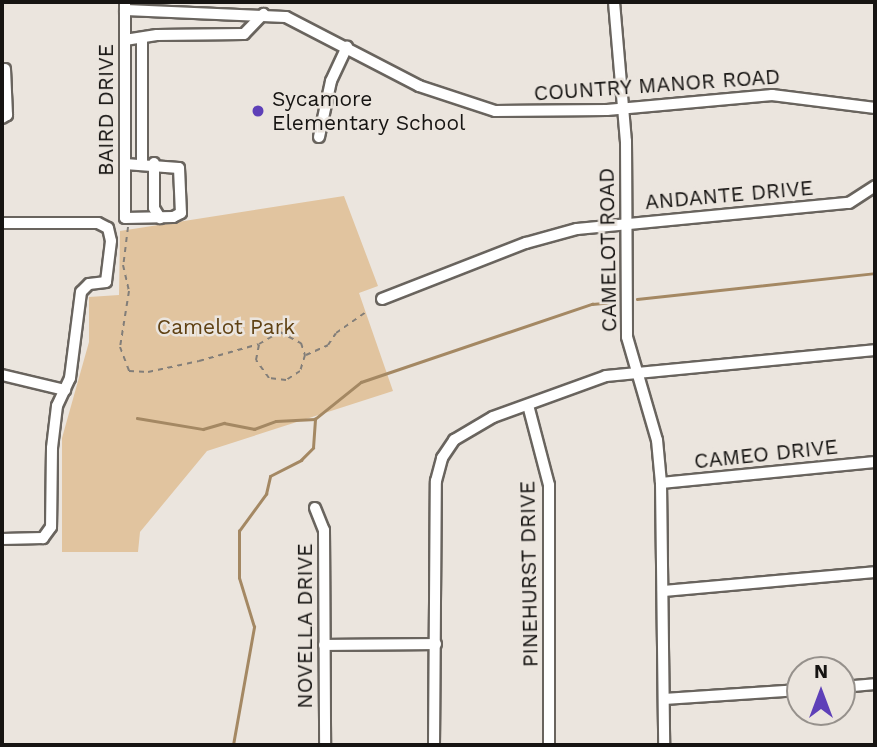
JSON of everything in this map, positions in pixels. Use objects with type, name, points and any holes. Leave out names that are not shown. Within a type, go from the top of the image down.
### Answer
[{"type":"street","name":"CAMELOT ROAD","points":[[614,2],[624,108],[624,308],[635,371],[657,440],[661,483],[664,745]]},
{"type":"street","name":"COUNTRY MANOR ROAD","points":[[125,6],[263,14],[306,25],[464,104],[526,112],[624,108],[772,95],[875,108]]},
{"type":"street","name":"BAIRD DRIVE","points":[[125,6],[125,218]]},
{"type":"street","points":[[125,40],[244,34],[263,14]]},
{"type":"street","points":[[142,38],[142,163]]},
{"type":"street","points":[[319,137],[331,81],[347,47]]},
{"type":"street","points":[[2,118],[7,115],[5,69]]},
{"type":"street","points":[[154,163],[154,208],[160,218]]},
{"type":"street","points":[[125,164],[173,165],[182,174],[181,213],[160,218],[125,218]]},
{"type":"street","name":"ANDANTE DRIVE","points":[[382,299],[526,243],[577,229],[849,203],[875,186]]},
{"type":"street","points":[[2,223],[98,223],[110,233],[106,282],[89,284],[80,292],[70,378],[57,406],[52,448],[51,527],[43,538],[2,538]]},
{"type":"street","points":[[435,745],[436,481],[442,458],[454,440],[478,424],[589,382],[635,371],[875,350]]},
{"type":"street","points":[[2,375],[65,390]]},
{"type":"street","name":"PINEHURST DRIVE","points":[[528,405],[549,485],[549,745]]},
{"type":"street","name":"CAMEO DRIVE","points":[[661,483],[875,462]]},
{"type":"street","name":"NOVELLA DRIVE","points":[[315,508],[324,530],[325,745]]},
{"type":"street","points":[[663,591],[875,572]]},
{"type":"street","points":[[324,645],[436,644]]},
{"type":"street","points":[[856,686],[875,684]]},
{"type":"street","points":[[664,699],[786,691]]},
{"type":"path","points":[[125,218],[130,233],[123,247],[123,265],[129,291],[120,347],[125,367],[135,372],[161,370],[259,344],[274,332],[286,332],[301,343],[305,355]]},
{"type":"path","points":[[259,344],[258,366],[274,380],[296,375],[305,355],[328,345],[336,332],[366,312]]},
{"type":"green space","name":"Camelot Park","points":[[344,196],[378,286],[359,293],[393,391],[207,451],[140,532],[138,552],[62,552],[62,438],[89,342],[89,297],[119,295],[120,231]]},
{"type":"waterway","points":[[637,299],[875,273]]},
{"type":"waterway","points":[[233,745],[254,627],[239,578],[239,531],[266,494],[270,476],[301,460],[313,448],[315,419],[361,382],[592,304],[613,302]]},
{"type":"waterway","points":[[137,418],[203,429],[224,423],[254,429],[276,421],[315,419]]},
{"type":"place","name":"Sycamore Elementary School","points":[[258,111]]}]
